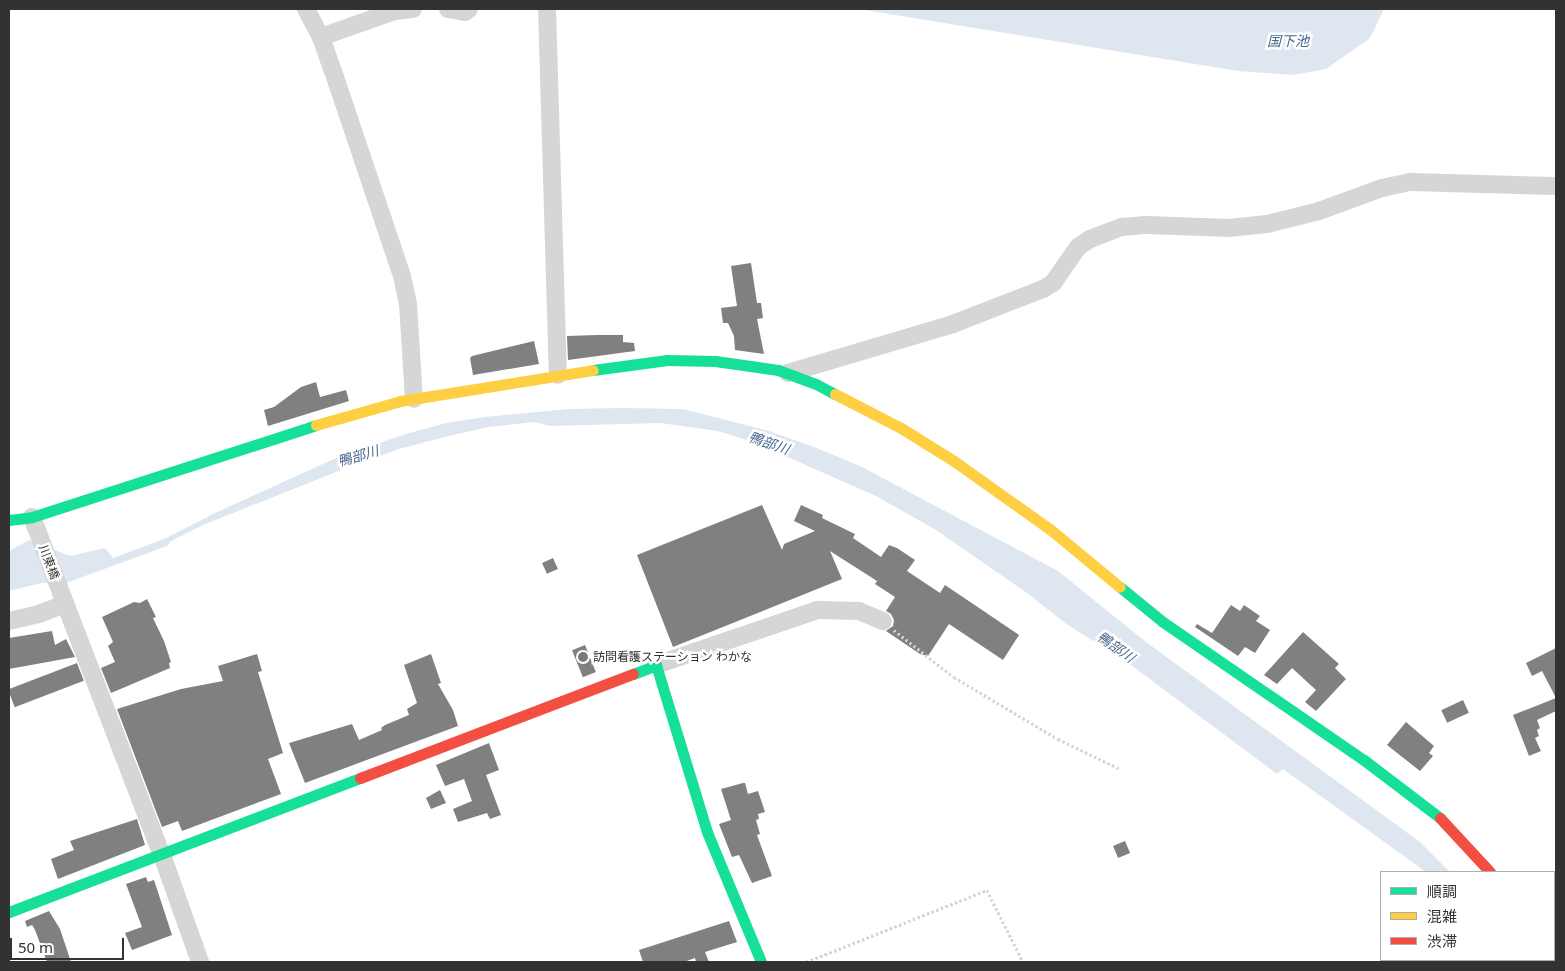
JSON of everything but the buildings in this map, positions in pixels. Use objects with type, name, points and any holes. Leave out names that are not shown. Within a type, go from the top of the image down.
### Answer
[{"type":"street","points":[[306,9],[321,37],[402,276],[409,311],[414,399]]},
{"type":"street","points":[[321,37],[395,12],[413,9]]},
{"type":"street","points":[[448,9],[464,12],[469,9]]},
{"type":"street","points":[[547,9],[558,375]]},
{"type":"street","points":[[788,373],[953,324],[1042,289],[1053,283],[1078,248],[1090,239],[1122,227],[1146,225],[1229,228],[1267,224],[1319,211],[1382,188],[1411,182],[1556,186]]},
{"type":"street","points":[[9,520],[34,523],[306,428],[414,399],[558,375],[667,360],[715,361],[778,370],[816,384],[901,428],[978,478],[1051,530],[1163,622],[1348,749],[1433,811],[1489,871]]},
{"type":"street","name":"川東橋","points":[[34,523],[162,855],[200,962]]},
{"type":"street","points":[[9,621],[39,614],[63,600]]},
{"type":"street","points":[[9,912],[656,665],[818,610],[859,610],[883,621]]},
{"type":"street","points":[[656,665],[707,832],[761,962]]},
{"type":"path","points":[[883,621],[954,677],[1058,739],[1120,769]]},
{"type":"path","points":[[806,962],[987,890],[1023,962]]},
{"type":"water","name":"国下池","points":[[858,9],[1384,9],[1370,38],[1326,69],[1293,75],[1238,71]]},
{"type":"water","name":"鴨部川","points":[[568,409],[683,409],[769,431],[860,466],[1058,571],[1146,642],[1420,842],[1449,871],[1425,871],[1283,769],[1277,774],[1131,665],[1065,623],[1027,593],[936,530],[876,496],[756,443],[718,431],[660,423],[550,426],[535,422],[488,427],[399,449],[346,468],[203,525],[171,541],[167,546],[66,583],[42,583],[9,591],[9,551],[29,540],[70,556],[105,548],[113,558],[164,539],[215,513],[336,458],[406,434],[446,423],[485,417]]},
{"type":"traffic: fast","points":[[593,370],[667,360],[715,361],[778,370],[816,384],[835,394]]},
{"type":"traffic: fast","points":[[9,520],[32,517],[316,425]]},
{"type":"traffic: fast","points":[[1120,587],[1163,622],[1364,760],[1440,818]]},
{"type":"traffic: fast","points":[[633,674],[656,665],[707,832],[761,962]]},
{"type":"traffic: fast","points":[[9,912],[360,778]]},
{"type":"traffic: slow","points":[[316,425],[400,401],[593,370]]},
{"type":"traffic: slow","points":[[835,394],[901,428],[954,461],[1051,530],[1120,587]]},
{"type":"traffic: jam","points":[[360,778],[633,674]]},
{"type":"traffic: jam","points":[[1440,818],[1489,871]]},
{"type":"place","name":"訪問看護ステーション わかな","points":[[583,657]]}]
